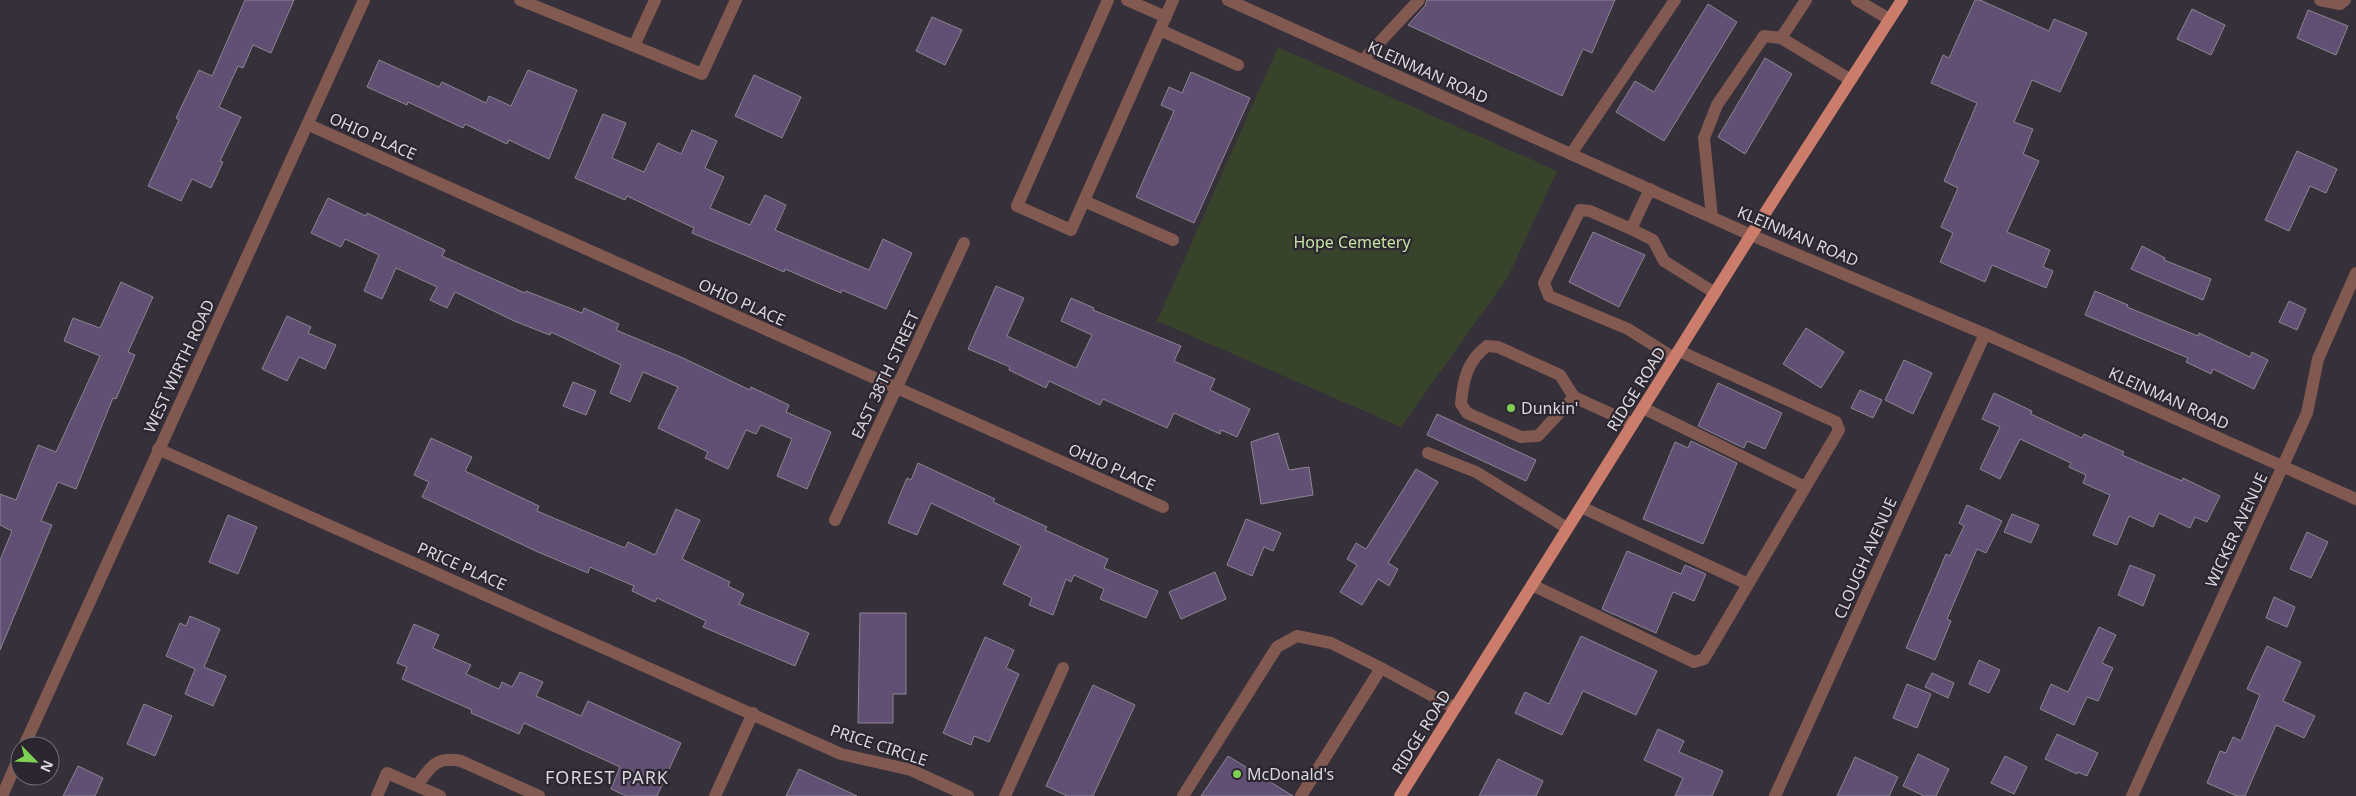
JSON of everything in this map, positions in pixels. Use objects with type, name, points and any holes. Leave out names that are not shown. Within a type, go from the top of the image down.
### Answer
[{"type":"main road","name":"RIDGE ROAD","points":[[1400,796],[1751,234],[1902,0]]},
{"type":"street","name":"WEST WIRTH ROAD","points":[[29,736],[364,0]]},
{"type":"street","points":[[520,0],[702,74],[736,0]]},
{"type":"street","points":[[634,46],[654,0]]},
{"type":"street","points":[[1108,0],[1017,206],[1071,230],[1173,0]]},
{"type":"street","points":[[1127,0],[1166,17]]},
{"type":"street","name":"KLEINMAN ROAD","points":[[1228,0],[1712,217],[1986,334],[2356,499]]},
{"type":"street","points":[[1363,60],[1419,0]]},
{"type":"street","points":[[1571,154],[1675,0]]},
{"type":"street","points":[[1781,38],[1806,0]]},
{"type":"street","points":[[1857,0],[1890,19]]},
{"type":"street","points":[[2320,0],[2342,2]]},
{"type":"street","points":[[1160,30],[1238,65]]},
{"type":"street","points":[[1712,217],[1704,138],[1717,105],[1764,36],[1781,38],[1851,80]]},
{"type":"street","name":"OHIO PLACE","points":[[308,125],[1163,507]]},
{"type":"street","points":[[1631,229],[1650,189]]},
{"type":"street","points":[[1084,201],[1172,240]]},
{"type":"street","points":[[1532,585],[1694,662],[1704,659],[1839,430],[1836,422],[1676,354],[1628,329],[1549,296],[1544,283],[1580,210],[1590,211],[1653,240],[1664,261],[1715,293]]},
{"type":"street","name":"EAST 38TH STREET","points":[[835,520],[964,242]]},
{"type":"street","name":"WICKER AVENUE","points":[[2132,796],[2307,413],[2318,359],[2356,273]]},
{"type":"street","name":"CLOUGH AVENUE","points":[[1775,796],[1986,334]]},
{"type":"street","points":[[1574,397],[1538,436],[1521,437],[1467,413],[1461,404],[1462,385],[1468,365],[1487,346],[1498,347],[1560,375],[1574,397],[1633,424]]},
{"type":"street","points":[[1643,408],[1806,487]]},
{"type":"street","name":"PRICE PLACE","points":[[158,449],[753,713]]},
{"type":"street","points":[[1428,453],[1476,472],[1568,528]]},
{"type":"street","points":[[1581,507],[1748,584]]},
{"type":"street","points":[[1183,796],[1277,647],[1298,636],[1331,643],[1455,708]]},
{"type":"street","points":[[1006,796],[1063,668]]},
{"type":"street","points":[[1301,796],[1381,668]]},
{"type":"street","points":[[715,796],[753,713]]},
{"type":"street","name":"PRICE CIRCLE","points":[[753,713],[841,754],[911,770],[968,796]]},
{"type":"street","points":[[416,786],[430,768],[438,761],[448,758],[461,761],[539,796]]},
{"type":"street","points":[[377,796],[387,773],[440,796]]},
{"type":"street","points":[[2,796],[10,778]]},
{"type":"green space","name":"Hope Cemetery","points":[[1278,47],[1557,171],[1508,277],[1401,427],[1157,321]]},
{"type":"building","points":[[245,0],[294,0],[271,53],[253,45],[243,68],[238,66],[219,107],[241,117],[220,161],[223,162],[211,188],[192,179],[181,201],[148,186],[179,120],[176,118],[199,70],[212,76]]},
{"type":"building","points":[[1427,0],[1615,0],[1592,53],[1583,49],[1562,96],[1408,25],[1425,6]]},
{"type":"building","points":[[1975,0],[1980,0],[2049,31],[2054,19],[2087,33],[2060,92],[2032,80],[2014,122],[2033,129],[2023,154],[2039,161],[2007,232],[2050,250],[2043,267],[2053,271],[2046,288],[1992,265],[1985,282],[1940,262],[1953,233],[1941,227],[1958,188],[1944,181],[1977,103],[1931,83],[1943,55],[1949,58]]},
{"type":"building","points":[[1708,4],[1737,22],[1664,141],[1616,112],[1635,81],[1654,92]]},
{"type":"building","points":[[2192,9],[2225,25],[2211,55],[2177,39]]},
{"type":"building","points":[[2308,10],[2348,26],[2336,55],[2297,38]]},
{"type":"building","points":[[932,17],[962,30],[945,65],[916,51]]},
{"type":"building","points":[[1765,58],[1792,74],[1745,154],[1718,137]]},
{"type":"building","points":[[379,60],[439,87],[442,82],[486,103],[489,96],[511,106],[528,70],[577,90],[549,159],[509,140],[507,144],[465,124],[463,128],[408,102],[407,105],[367,87]]},
{"type":"building","points":[[1191,72],[1250,98],[1194,223],[1136,197],[1174,111],[1161,105],[1169,87],[1182,93]]},
{"type":"building","points":[[754,75],[801,97],[782,138],[735,116]]},
{"type":"building","points":[[603,114],[626,123],[612,158],[644,172],[658,143],[681,154],[692,130],[717,141],[705,168],[724,177],[710,208],[750,225],[765,195],[786,205],[775,230],[869,270],[883,239],[912,253],[886,309],[842,290],[841,293],[785,269],[784,272],[692,233],[694,228],[627,196],[625,200],[575,178]]},
{"type":"building","points":[[2297,151],[2337,169],[2326,193],[2310,186],[2289,231],[2265,220]]},
{"type":"building","points":[[328,198],[366,216],[367,213],[445,250],[442,256],[473,270],[525,293],[526,291],[582,313],[584,308],[619,324],[616,330],[683,358],[750,390],[751,387],[789,405],[786,412],[831,432],[807,489],[777,476],[792,439],[761,425],[756,434],[746,430],[728,469],[705,458],[708,452],[658,428],[678,387],[643,372],[630,402],[610,393],[621,365],[551,332],[550,335],[514,321],[455,292],[447,308],[430,300],[437,287],[396,268],[382,299],[364,291],[379,255],[345,239],[341,247],[311,233]]},
{"type":"building","points":[[1593,232],[1645,255],[1619,307],[1569,282]]},
{"type":"building","points":[[2142,246],[2165,258],[2164,260],[2211,279],[2203,300],[2131,269]]},
{"type":"building","points":[[121,282],[153,297],[128,352],[135,355],[116,399],[113,398],[76,489],[58,482],[41,521],[52,525],[0,650],[0,560],[12,531],[0,525],[0,494],[16,500],[38,445],[56,452],[100,356],[64,341],[73,318],[100,328]]},
{"type":"building","points":[[996,286],[1024,298],[1007,336],[1076,368],[1092,335],[1061,321],[1071,298],[1094,308],[1093,310],[1181,346],[1174,361],[1215,379],[1210,390],[1250,409],[1237,437],[1221,430],[1220,434],[1174,413],[1167,428],[1103,399],[1100,405],[1049,381],[1046,388],[1009,370],[1010,367],[968,349]]},
{"type":"building","points":[[2095,291],[2128,305],[2127,307],[2198,336],[2199,333],[2250,357],[2252,352],[2268,360],[2254,389],[2213,369],[2211,374],[2186,362],[2188,358],[2085,315]]},
{"type":"building","points":[[2289,301],[2306,309],[2297,330],[2279,322]]},
{"type":"building","points":[[287,316],[311,327],[308,333],[336,345],[325,369],[299,357],[287,381],[262,369]]},
{"type":"building","points":[[1806,328],[1844,352],[1821,388],[1783,364]]},
{"type":"building","points":[[1904,360],[1932,373],[1913,414],[1885,400]]},
{"type":"building","points":[[573,382],[596,391],[586,415],[563,406]]},
{"type":"building","points":[[1718,383],[1782,413],[1765,449],[1747,441],[1744,448],[1698,426]]},
{"type":"building","points":[[1860,390],[1882,400],[1873,418],[1851,408]]},
{"type":"building","points":[[1994,393],[2032,411],[2031,414],[2082,438],[2084,434],[2124,452],[2122,455],[2182,481],[2183,478],[2220,496],[2207,522],[2195,517],[2190,528],[2159,513],[2153,527],[2129,516],[2117,545],[2093,535],[2110,495],[2083,483],[2086,475],[2069,467],[2071,463],[2020,439],[2000,479],[1980,469],[2000,427],[1982,419]]},
{"type":"building","points":[[1437,414],[1536,460],[1526,481],[1427,435]]},
{"type":"building","points":[[1278,433],[1289,470],[1309,467],[1313,495],[1261,504],[1251,442]]},
{"type":"building","points":[[431,438],[472,457],[465,471],[539,506],[537,511],[625,548],[628,542],[655,555],[676,509],[700,520],[682,559],[730,582],[728,586],[744,594],[739,604],[809,633],[795,666],[703,627],[706,621],[657,598],[655,602],[632,591],[634,586],[590,567],[588,573],[538,552],[422,497],[429,482],[414,475]]},
{"type":"building","points":[[1691,441],[1737,463],[1703,544],[1643,519],[1675,442],[1688,448]]},
{"type":"building","points":[[918,463],[995,499],[993,502],[1047,527],[1045,530],[1108,559],[1104,568],[1158,591],[1146,618],[1100,599],[1104,589],[1074,575],[1071,582],[1066,579],[1053,615],[1029,605],[1032,598],[1003,584],[1021,546],[931,503],[917,535],[888,523],[907,478],[911,480]]},
{"type":"building","points":[[1416,469],[1438,482],[1388,563],[1398,569],[1389,586],[1378,579],[1362,605],[1340,592],[1357,565],[1347,559],[1356,543],[1366,549]]},
{"type":"building","points":[[1967,505],[2002,521],[1986,553],[1977,549],[1947,619],[1951,621],[1935,660],[1906,648],[1946,554],[1950,556],[1964,526],[1959,523]]},
{"type":"building","points":[[2012,514],[2039,525],[2031,543],[2004,532]]},
{"type":"building","points":[[228,515],[257,527],[238,574],[209,562]]},
{"type":"building","points":[[1246,519],[1281,533],[1273,551],[1264,547],[1252,576],[1227,565]]},
{"type":"building","points":[[2307,532],[2328,542],[2311,578],[2290,569]]},
{"type":"building","points":[[1627,551],[1681,574],[1685,565],[1706,574],[1694,601],[1673,592],[1656,633],[1602,609]]},
{"type":"building","points":[[2130,565],[2155,575],[2143,606],[2118,595]]},
{"type":"building","points":[[1215,572],[1226,599],[1181,619],[1169,592]]},
{"type":"building","points":[[2274,597],[2295,607],[2287,627],[2266,618]]},
{"type":"building","points":[[860,613],[906,613],[906,694],[893,694],[893,723],[858,723]]},
{"type":"building","points":[[190,616],[220,629],[204,667],[226,676],[213,706],[185,694],[195,669],[166,656],[180,623],[186,626]]},
{"type":"building","points":[[414,624],[439,635],[433,648],[471,665],[466,674],[499,689],[502,682],[512,687],[520,672],[543,682],[536,696],[581,716],[588,701],[681,743],[657,796],[626,796],[611,789],[620,767],[524,723],[519,734],[471,713],[472,710],[402,679],[407,667],[397,663]]},
{"type":"building","points":[[2099,627],[2116,635],[2102,663],[2113,668],[2098,701],[2087,697],[2074,725],[2040,709],[2051,684],[2068,692]]},
{"type":"building","points":[[1581,636],[1657,671],[1636,715],[1583,691],[1562,735],[1515,713],[1525,692],[1549,704]]},
{"type":"building","points":[[985,637],[1014,650],[1006,668],[1019,674],[989,742],[974,736],[971,745],[943,733]]},
{"type":"building","points":[[2267,646],[2301,662],[2283,701],[2315,716],[2304,738],[2276,725],[2245,796],[2237,796],[2207,783],[2220,751],[2226,753],[2233,737],[2241,741],[2260,695],[2247,689]]},
{"type":"building","points":[[1979,660],[2000,670],[1989,693],[1969,684]]},
{"type":"building","points":[[1932,673],[1954,683],[1948,698],[1925,687]]},
{"type":"building","points":[[1907,684],[1931,694],[1917,728],[1893,718]]},
{"type":"building","points":[[1093,685],[1135,705],[1093,796],[1067,796],[1046,786]]},
{"type":"building","points":[[144,704],[172,716],[155,756],[127,744]]},
{"type":"building","points":[[1658,729],[1684,741],[1679,752],[1723,771],[1712,796],[1675,796],[1683,778],[1644,760]]},
{"type":"building","points":[[2057,734],[2098,753],[2087,776],[2078,772],[2077,774],[2045,759]]},
{"type":"building","points":[[1918,754],[1949,769],[1936,796],[1924,796],[1903,786]]},
{"type":"building","name":"McDonald's","points":[[1228,756],[1293,796],[1201,796]]},
{"type":"building","points":[[2005,756],[2027,767],[2014,794],[1991,783]]},
{"type":"building","points":[[1855,757],[1898,777],[1889,796],[1837,796]]},
{"type":"building","points":[[1498,759],[1543,781],[1536,796],[1479,796]]},
{"type":"building","points":[[78,766],[103,778],[95,796],[63,796]]},
{"type":"building","points":[[799,769],[857,796],[786,796]]},
{"type":"place","name":"Dunkin'","points":[[1511,408]]},
{"type":"place","name":"McDonald's","points":[[1237,774]]},
{"type":"district","name":"FOREST PARK","points":[[607,778]]}]
